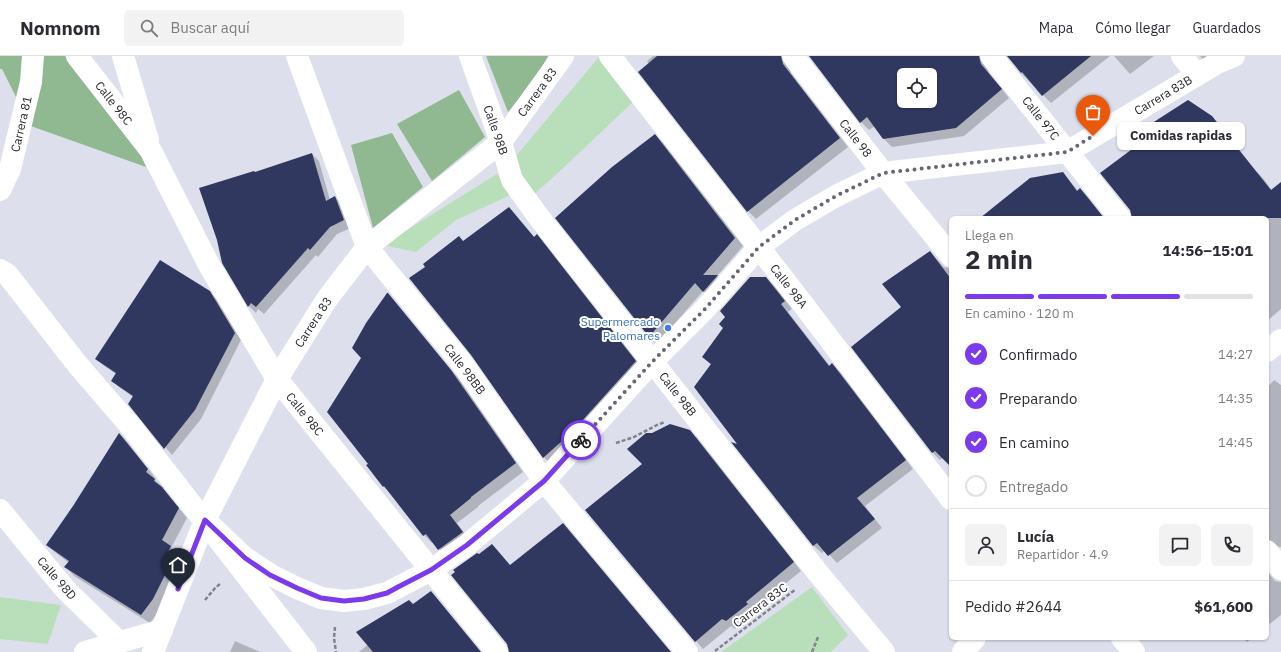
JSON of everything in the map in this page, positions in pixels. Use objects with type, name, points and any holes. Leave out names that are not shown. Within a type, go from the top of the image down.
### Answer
[{"type":"street","name":"Carrera 81","points":[[0,190],[10,169],[31,82],[33,56]]},
{"type":"street","name":"Calle 98C","points":[[77,56],[151,151]]},
{"type":"street","name":"Calle 98C","points":[[123,56],[151,151],[209,265],[277,379],[497,652]]},
{"type":"street","name":"Calle 98BB","points":[[297,56],[367,247],[461,362],[544,481],[687,652]]},
{"type":"street","name":"Calle 98B","points":[[470,56],[501,142],[512,180],[538,216],[696,418],[818,572],[884,652]]},
{"type":"street","name":"Carrera 83","points":[[153,652],[205,520],[277,379],[328,299],[367,247],[501,142],[563,56]]},
{"type":"street","name":"Calle 98A","points":[[610,56],[759,247],[949,496]]},
{"type":"street","name":"Calle 98","points":[[793,56],[883,173],[949,254]]},
{"type":"street","name":"Calle 97C","points":[[991,56],[1118,216]]},
{"type":"street","points":[[1182,56],[1197,75]]},
{"type":"street","name":"Carrera 83B","points":[[205,520],[245,558],[270,575],[321,598],[344,601],[364,599],[387,593],[431,570],[467,545],[544,481],[652,362],[705,309],[759,247],[795,220],[836,196],[883,173],[1067,152],[1197,75],[1234,56]]},
{"type":"street","points":[[0,270],[7,274],[77,364],[132,428],[205,520],[306,652]]},
{"type":"street","points":[[1269,349],[1281,340]]},
{"type":"street","name":"Calle 98D","points":[[0,510],[65,589],[119,642]]},
{"type":"street","points":[[1269,554],[1281,569]]},
{"type":"street","points":[[85,652],[162,630]]},
{"type":"street","points":[[964,652],[973,640]]},
{"type":"street","points":[[1124,640],[1134,652]]},
{"type":"path","points":[[612,444],[634,437],[657,425],[685,416],[696,418]]},
{"type":"path","name":"Carrera 83C","points":[[713,652],[818,572]]},
{"type":"path","points":[[203,604],[206,598],[220,584],[236,578],[249,578]]},
{"type":"path","points":[[812,652],[818,637]]},
{"type":"green space","points":[[0,56],[29,56],[18,101],[2,69],[0,69]]},
{"type":"green space","points":[[36,56],[65,56],[140,153],[146,167],[28,125]]},
{"type":"green space","points":[[486,56],[548,56],[536,78],[508,112]]},
{"type":"green space","points":[[599,57],[634,101],[532,196],[511,162]]},
{"type":"green space","points":[[459,90],[485,137],[432,181],[397,124]]},
{"type":"green space","points":[[392,133],[423,187],[373,228],[351,145]]},
{"type":"green space","points":[[497,174],[513,194],[456,220],[416,252],[383,245]]},
{"type":"green space","points":[[812,587],[848,635],[831,652],[721,652]]},
{"type":"green space","points":[[0,597],[61,605],[48,644],[0,639]]},
{"type":"building","points":[[657,56],[781,56],[783,64],[840,138],[747,212],[638,72]]},
{"type":"building","points":[[809,56],[979,56],[981,64],[1002,89],[956,128],[883,139],[867,117],[860,123]]},
{"type":"building","points":[[1007,56],[1091,56],[1042,96]]},
{"type":"building","points":[[1188,100],[1212,116],[1271,190],[1281,182],[1281,218],[1269,218],[1269,216],[1132,216],[1130,210],[1100,173],[1151,135],[1146,127]]},
{"type":"building","points":[[655,134],[735,238],[703,275],[718,275],[703,292],[695,283],[649,337],[555,218],[612,167]]},
{"type":"building","points":[[312,153],[326,201],[335,196],[344,220],[330,227],[310,250],[308,248],[256,307],[251,303],[248,307],[222,263],[217,240],[199,188],[254,171],[255,172]]},
{"type":"building","points":[[1063,172],[1077,191],[1080,188],[1102,216],[982,216],[1030,178]]},
{"type":"building","points":[[509,207],[534,237],[537,234],[636,361],[572,432],[543,458],[471,355],[409,278],[425,267],[423,264],[459,236],[463,241]]},
{"type":"building","points":[[930,251],[949,276],[949,465],[935,451],[932,453],[851,347],[901,307],[882,284]]},
{"type":"building","points":[[160,260],[210,291],[235,333],[195,410],[164,449],[128,404],[133,396],[111,381],[116,373],[95,359]]},
{"type":"building","points":[[750,277],[766,277],[785,301],[781,304],[829,366],[832,363],[906,460],[857,498],[875,519],[828,556],[817,543],[813,546],[731,442],[737,444],[694,387],[711,364],[702,357],[723,328],[719,324],[725,317],[720,311]]},
{"type":"building","points":[[387,293],[451,370],[516,463],[450,515],[463,532],[438,550],[426,534],[423,536],[384,486],[383,487],[366,465],[368,464],[327,412],[361,358],[352,348],[366,323]]},
{"type":"building","points":[[670,424],[690,430],[794,562],[746,602],[748,604],[726,621],[722,619],[695,642],[585,510],[642,464],[627,449],[646,433],[652,433]]},
{"type":"building","points":[[119,433],[148,469],[146,472],[155,479],[154,481],[162,487],[179,508],[162,540],[171,546],[164,560],[171,563],[153,599],[141,615],[64,567],[69,561],[46,545],[73,506]]},
{"type":"building","points":[[563,523],[671,652],[509,652],[507,644],[451,575],[455,572],[453,570],[492,544],[510,565]]},
{"type":"building","points":[[431,591],[481,652],[373,652],[356,632],[409,600],[413,604]]},
{"type":"way so far","points":[[581,440],[652,362],[705,309],[759,247],[795,220],[836,196],[883,173],[1067,152],[1093,136]]},
{"type":"place","name":"Comidas rapidas","points":[[1093,136]]},
{"type":"place","name":"Supermercado Palomares","points":[[668,328]]},
{"type":"route","points":[[178,589],[205,520],[245,558],[270,575],[321,598],[344,601],[364,599],[387,593],[431,570],[467,545],[544,481],[581,440]]}]
